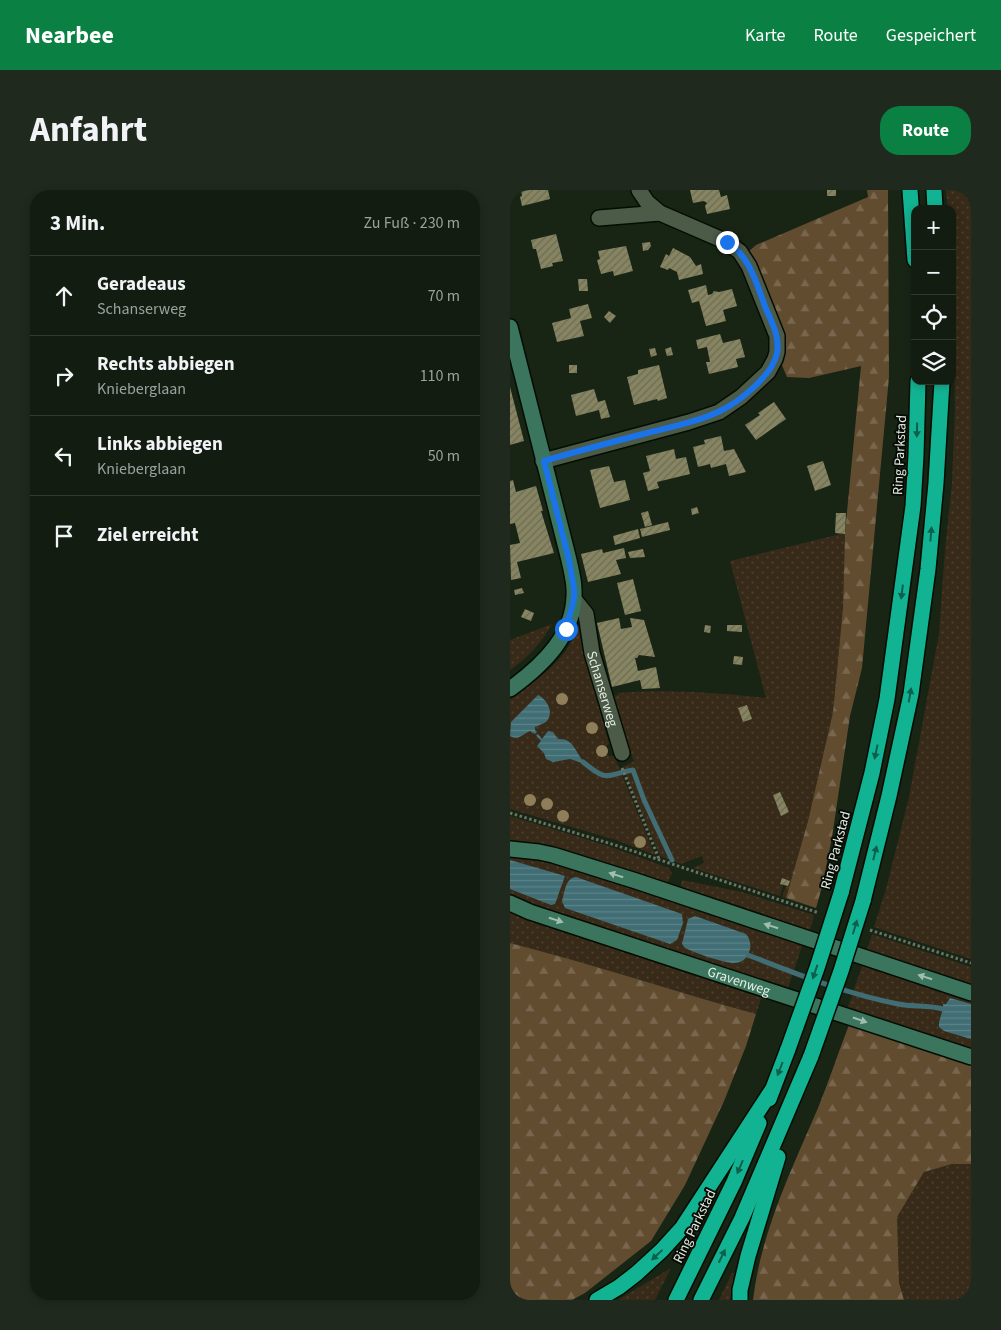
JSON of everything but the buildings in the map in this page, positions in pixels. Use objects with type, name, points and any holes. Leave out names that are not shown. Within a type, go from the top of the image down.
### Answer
[{"type":"highway","points":[[910,190],[914,250]]},
{"type":"highway","points":[[934,190],[935,205]]},
{"type":"highway","name":"Ring Parkstad","points":[[676,1300],[734,1182],[772,1090],[817,968],[841,893],[872,773],[887,699],[913,506],[918,385]]},
{"type":"highway","points":[[701,1300],[742,1218],[811,1056],[841,971],[863,900],[889,796],[911,694],[928,569],[936,483],[942,385]]},
{"type":"highway","points":[[740,1300],[740,1290],[748,1256],[798,1088]]},
{"type":"highway","points":[[597,1300],[637,1273],[682,1228],[772,1090]]},
{"type":"street","points":[[544,461],[710,416],[727,408],[768,372],[777,352],[777,336],[745,258],[734,246],[727,242],[660,213],[647,202],[639,190]]},
{"type":"street","points":[[599,218],[660,213]]},
{"type":"street","name":"Schanserweg","points":[[510,328],[569,560],[574,588],[574,599],[569,620],[560,643],[543,662],[510,689]]},
{"type":"street","name":"Schanserweg","points":[[574,599],[586,614],[592,653],[622,761]]},
{"type":"street","points":[[510,849],[539,852],[608,872],[971,993]]},
{"type":"street","name":"Gravenweg","points":[[510,904],[971,1056]]},
{"type":"path","points":[[622,761],[625,777],[660,860]]},
{"type":"path","points":[[510,813],[615,845],[825,915]]},
{"type":"path","points":[[863,928],[971,963]]},
{"type":"shaded area","points":[[946,190],[971,190],[971,959],[874,927],[886,889],[909,797],[939,634],[952,483],[956,385],[956,205],[948,205]]},
{"type":"shaded area","points":[[845,533],[843,608],[833,712],[808,821],[786,898],[782,897],[789,880],[782,878],[780,883],[783,885],[780,896],[693,868],[704,863],[702,856],[681,864],[660,856],[623,768],[634,761],[620,724],[613,696],[618,695],[618,693],[673,692],[766,698],[730,561]]},
{"type":"shaded area","points":[[581,621],[584,652],[609,744],[605,747],[608,756],[614,756],[655,855],[616,840],[510,809],[510,700],[543,675],[561,657],[569,646]]},
{"type":"shaded area","points":[[552,624],[534,650],[510,670],[510,640]]},
{"type":"shaded area","points":[[510,816],[608,846],[669,868],[672,873],[667,885],[510,844]]},
{"type":"shaded area","points":[[510,855],[536,857],[803,943],[787,991],[524,905],[510,897]]},
{"type":"shaded area","points":[[682,880],[742,892],[814,915],[809,934],[680,889]]},
{"type":"shaded area","points":[[510,909],[669,967],[762,996],[756,1014],[510,943]]},
{"type":"shaded area","points":[[872,934],[971,967],[971,988],[866,953]]},
{"type":"shaded area","points":[[863,963],[971,999],[971,1052],[847,1010]]},
{"type":"shaded area","points":[[952,1164],[971,1164],[971,1300],[904,1300],[899,1283],[897,1217],[924,1172]]},
{"type":"shaded area","points":[[671,1268],[655,1300],[618,1300]]},
{"type":"shaded area","points":[[732,1273],[734,1273],[730,1300],[719,1300]]},
{"type":"green space","points":[[867,190],[888,190],[889,377],[862,668],[850,716],[832,837],[816,908],[786,898],[808,821],[833,712],[843,608],[845,533],[861,366],[809,378],[787,377],[781,363],[748,252],[756,245],[868,197]]},
{"type":"green space","points":[[510,943],[756,1014],[746,1046],[724,1101],[685,1185],[651,1241],[585,1293],[572,1300],[510,1300]]},
{"type":"green space","points":[[849,1025],[971,1063],[971,1164],[952,1164],[924,1172],[897,1217],[899,1283],[904,1300],[753,1300],[763,1250],[778,1202],[822,1098]]},
{"type":"water","points":[[538,695],[549,707],[549,718],[546,722],[535,727],[537,732],[535,734],[530,731],[518,737],[510,736],[511,722]]},
{"type":"water","points":[[548,731],[553,732],[558,739],[571,743],[584,762],[570,759],[553,762],[546,759],[544,753],[537,746],[541,741],[536,735],[538,734],[542,739]]},
{"type":"water","points":[[510,860],[565,876],[555,904],[551,905],[510,889]]},
{"type":"water","points":[[576,877],[682,914],[683,923],[677,940],[670,944],[565,908],[562,901],[566,886],[572,878]]},
{"type":"water","points":[[695,916],[746,934],[750,945],[747,957],[739,962],[729,963],[685,948],[682,944],[688,919]]},
{"type":"water","points":[[950,998],[971,1004],[971,1039],[944,1031],[939,1027],[943,1004],[946,1004]]},
{"type":"waterway","points":[[583,762],[598,773],[607,776],[633,770],[644,800],[672,860]]},
{"type":"waterway","points":[[748,955],[860,995],[898,1004],[943,1009]]},
{"type":"route","points":[[566,629],[574,599],[574,588],[569,560],[544,461],[710,416],[727,408],[741,397],[768,372],[775,359],[777,336],[749,266],[740,252],[727,242]]}]
